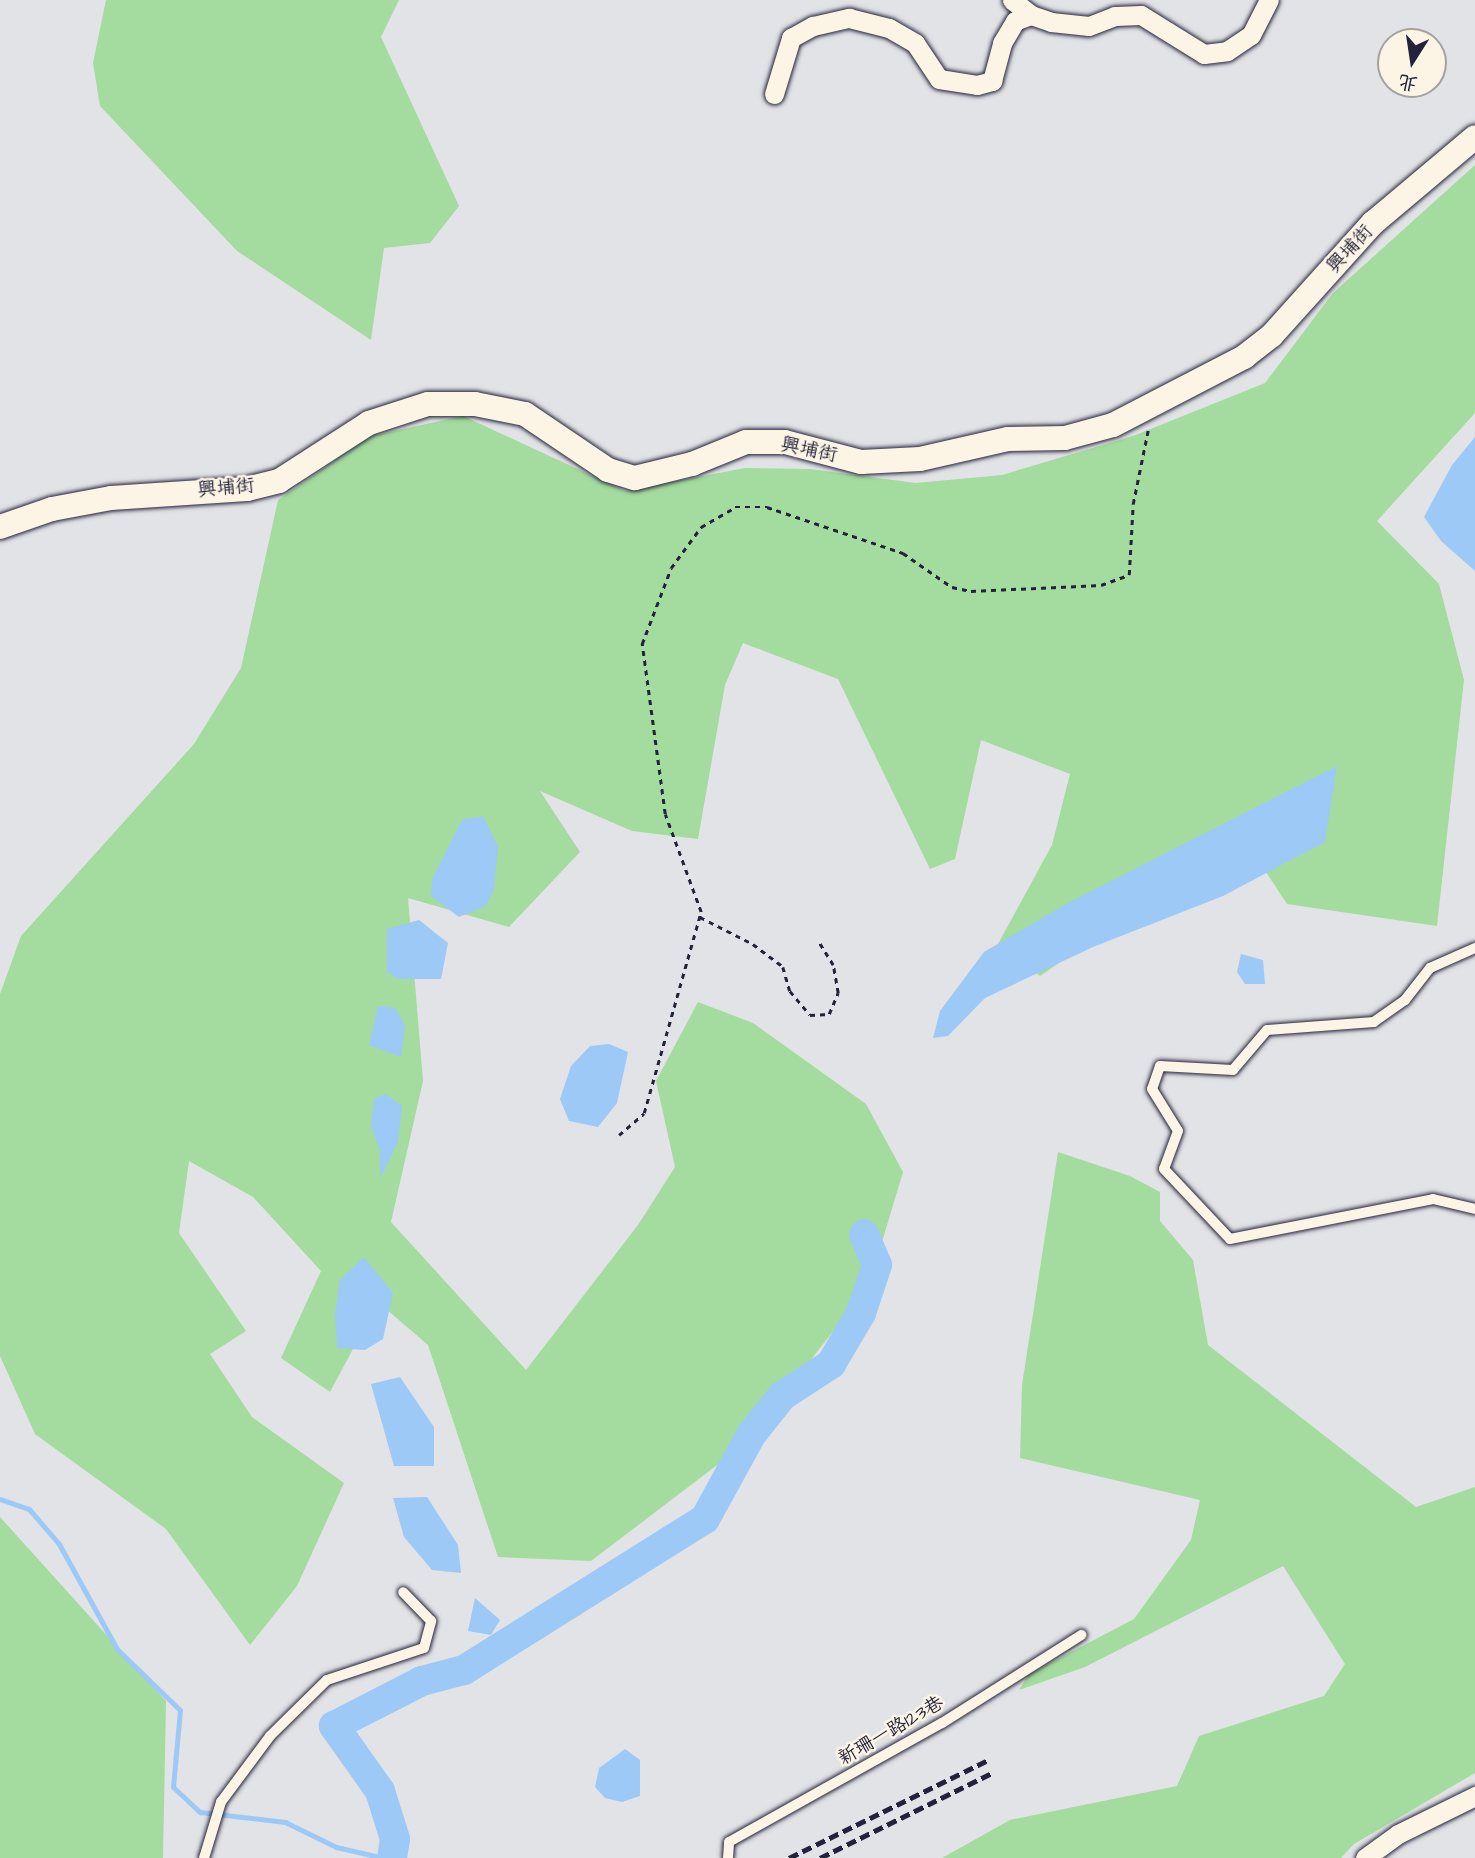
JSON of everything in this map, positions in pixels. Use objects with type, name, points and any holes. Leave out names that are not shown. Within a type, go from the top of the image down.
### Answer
[{"type":"street","points":[[1012,0],[1031,15],[1051,22],[1090,26],[1115,16],[1141,15],[1204,54],[1227,51],[1251,35],[1269,0]]},
{"type":"street","points":[[774,94],[791,38],[813,26],[849,18],[889,28],[915,43],[939,79],[977,85],[992,81],[1002,43],[1015,21],[1031,15]]},
{"type":"street","name":"興埔街","points":[[0,527],[52,509],[111,498],[247,489],[279,481],[369,423],[428,404],[475,404],[525,414],[608,470],[635,478],[692,464],[746,442],[785,442],[861,462],[920,459],[1008,439],[1066,438],[1113,425],[1244,357],[1272,335],[1373,223],[1475,137]]},
{"type":"street","points":[[1365,1858],[1398,1834],[1475,1796]]},
{"type":"lane","points":[[1475,948],[1430,968],[1405,1000],[1374,1022],[1267,1030],[1233,1070],[1160,1066],[1152,1089],[1178,1131],[1164,1169],[1230,1239],[1433,1199],[1475,1209]]},
{"type":"lane","points":[[204,1858],[220,1802],[270,1736],[327,1680],[424,1648],[431,1621],[404,1592]]},
{"type":"lane","name":"新珊一路123巷","points":[[726,1856],[729,1842],[942,1723],[1080,1635]]},
{"type":"path","points":[[619,1135],[644,1113],[699,916],[665,814],[642,644],[671,568],[701,527],[735,507],[767,507],[903,553],[952,587],[971,591],[1101,585],[1129,575],[1132,504],[1154,404]]},
{"type":"path","points":[[699,916],[743,938],[783,967],[790,990],[810,1015],[829,1014],[838,993],[833,965],[818,941]]},
{"type":"green space","points":[[106,0],[399,0],[381,37],[459,206],[430,243],[384,248],[371,340],[237,251],[100,106],[93,63]]},
{"type":"green space","points":[[1475,165],[1475,413],[1377,521],[1439,584],[1464,680],[1437,926],[1287,904],[1243,837],[1040,976],[998,944],[1052,845],[1070,774],[981,740],[955,859],[930,869],[838,679],[743,643],[725,685],[698,839],[632,831],[540,791],[580,852],[509,927],[408,898],[423,1081],[391,1222],[526,1370],[638,1225],[675,1167],[656,1081],[698,1002],[753,1023],[866,1104],[903,1172],[869,1285],[746,1443],[591,1561],[498,1557],[428,1345],[378,1302],[330,1392],[281,1358],[321,1271],[253,1197],[189,1161],[179,1233],[246,1331],[210,1354],[252,1417],[344,1483],[297,1586],[250,1645],[166,1529],[35,1434],[0,1356],[0,994],[21,936],[194,744],[241,668],[278,500],[371,436],[463,416],[625,491],[745,468],[810,469],[916,483],[1002,475],[1133,436],[1265,383],[1333,293]]},
{"type":"green space","points":[[1058,1152],[1130,1176],[1160,1192],[1160,1221],[1193,1260],[1208,1345],[1416,1507],[1475,1487],[1475,1773],[1354,1844],[1341,1858],[942,1858],[1010,1820],[1177,1786],[1199,1736],[1324,1696],[1345,1664],[1283,1566],[1085,1667],[1019,1690],[1029,1674],[1134,1619],[1191,1540],[1200,1500],[1020,1458],[1022,1385]]},
{"type":"green space","points":[[0,1517],[166,1701],[163,1858],[0,1858]]},
{"type":"water","points":[[1475,437],[1475,571],[1441,541],[1424,517],[1452,465]]},
{"type":"water","points":[[1337,766],[1325,842],[1223,896],[1093,947],[985,998],[948,1036],[933,1038],[940,1011],[984,952],[1066,904]]},
{"type":"water","points":[[483,816],[498,847],[494,889],[486,906],[459,917],[431,896],[432,879],[462,820]]},
{"type":"water","points":[[419,920],[448,943],[441,979],[398,979],[387,972],[387,929]]},
{"type":"water","points":[[1241,954],[1263,960],[1265,984],[1245,984],[1237,972]]},
{"type":"water","points":[[378,1006],[395,1008],[405,1025],[401,1057],[369,1045]]},
{"type":"water","points":[[609,1044],[628,1052],[617,1103],[598,1127],[569,1121],[560,1099],[571,1066],[590,1046]]},
{"type":"water","points":[[385,1094],[402,1106],[398,1142],[380,1179],[380,1150],[371,1126],[374,1099]]},
{"type":"water","points":[[364,1257],[393,1293],[383,1339],[365,1350],[337,1348],[335,1313],[340,1280]]},
{"type":"water","points":[[400,1377],[434,1427],[434,1466],[394,1466],[371,1384]]},
{"type":"water","points":[[427,1497],[458,1545],[461,1573],[432,1570],[404,1537],[393,1498]]},
{"type":"water","points":[[475,1598],[500,1620],[491,1635],[468,1631]]},
{"type":"water","points":[[625,1749],[640,1760],[640,1796],[622,1802],[605,1798],[595,1787],[599,1768]]},
{"type":"waterway","points":[[392,1858],[395,1839],[380,1791],[334,1726],[422,1681],[464,1670],[705,1519],[751,1435],[782,1396],[831,1364],[861,1313],[877,1265],[864,1235]]},
{"type":"waterway","points":[[0,1499],[29,1509],[59,1544],[117,1649],[180,1710],[173,1787],[200,1812],[285,1822],[336,1847],[384,1858]]},
{"type":"railway","points":[[789,1858],[988,1760]]},
{"type":"railway","points":[[820,1858],[994,1772]]}]
